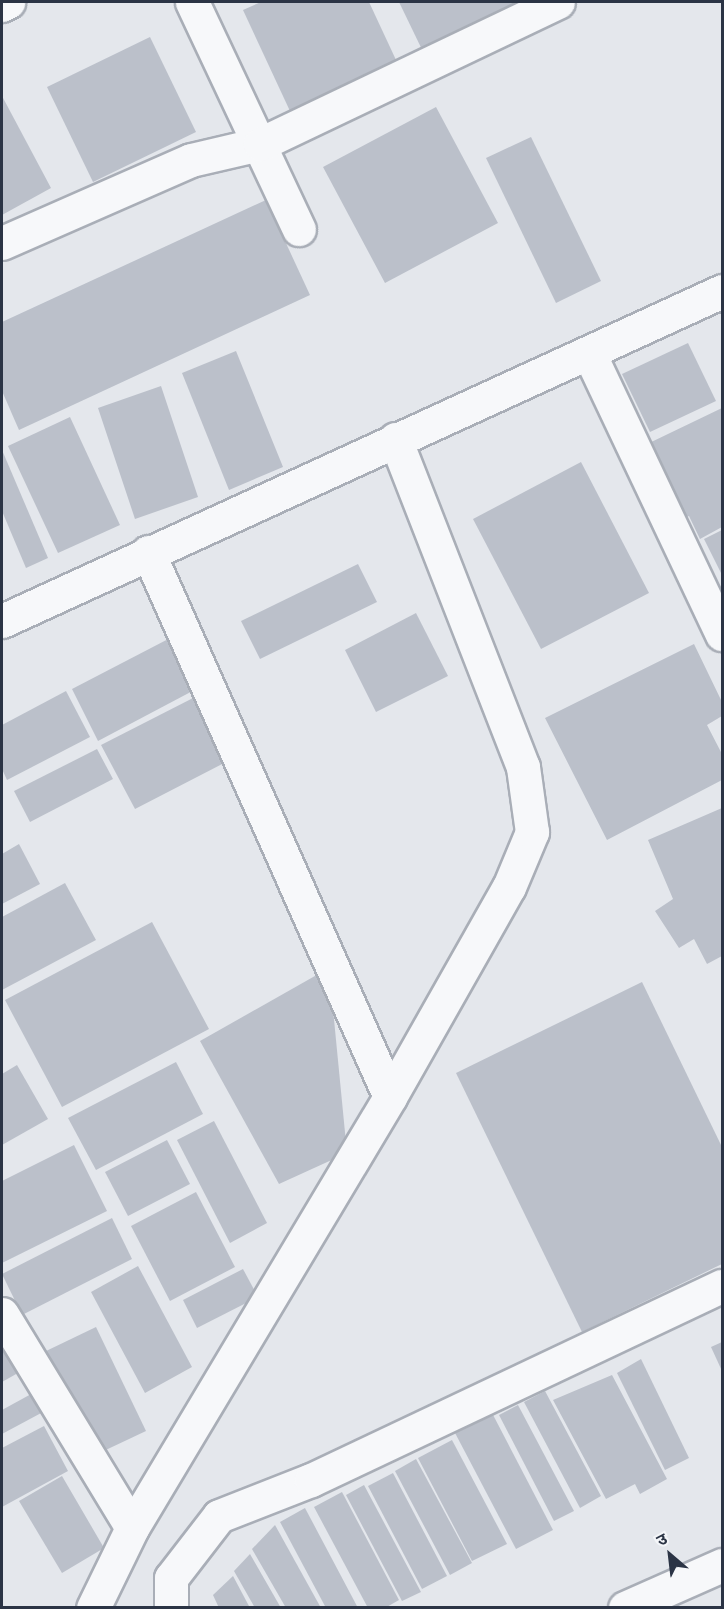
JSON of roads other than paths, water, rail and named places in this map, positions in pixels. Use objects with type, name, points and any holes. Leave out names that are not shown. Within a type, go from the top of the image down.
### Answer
[{"type":"street","points":[[2,5],[8,2]]},
{"type":"street","points":[[192,2],[299,230]]},
{"type":"street","points":[[2,243],[191,160],[260,144],[558,2]]},
{"type":"street","points":[[2,621],[148,552],[723,291]]},
{"type":"street","points":[[589,353],[723,634]]},
{"type":"street","points":[[93,1608],[132,1528],[390,1097],[509,887],[532,832],[523,767],[395,440]]},
{"type":"street","points":[[148,552],[390,1097]]},
{"type":"street","points":[[171,1608],[171,1578],[219,1516],[311,1480],[723,1286]]},
{"type":"street","points":[[2,1314],[132,1528]]},
{"type":"street","points":[[625,1608],[723,1565]]}]
